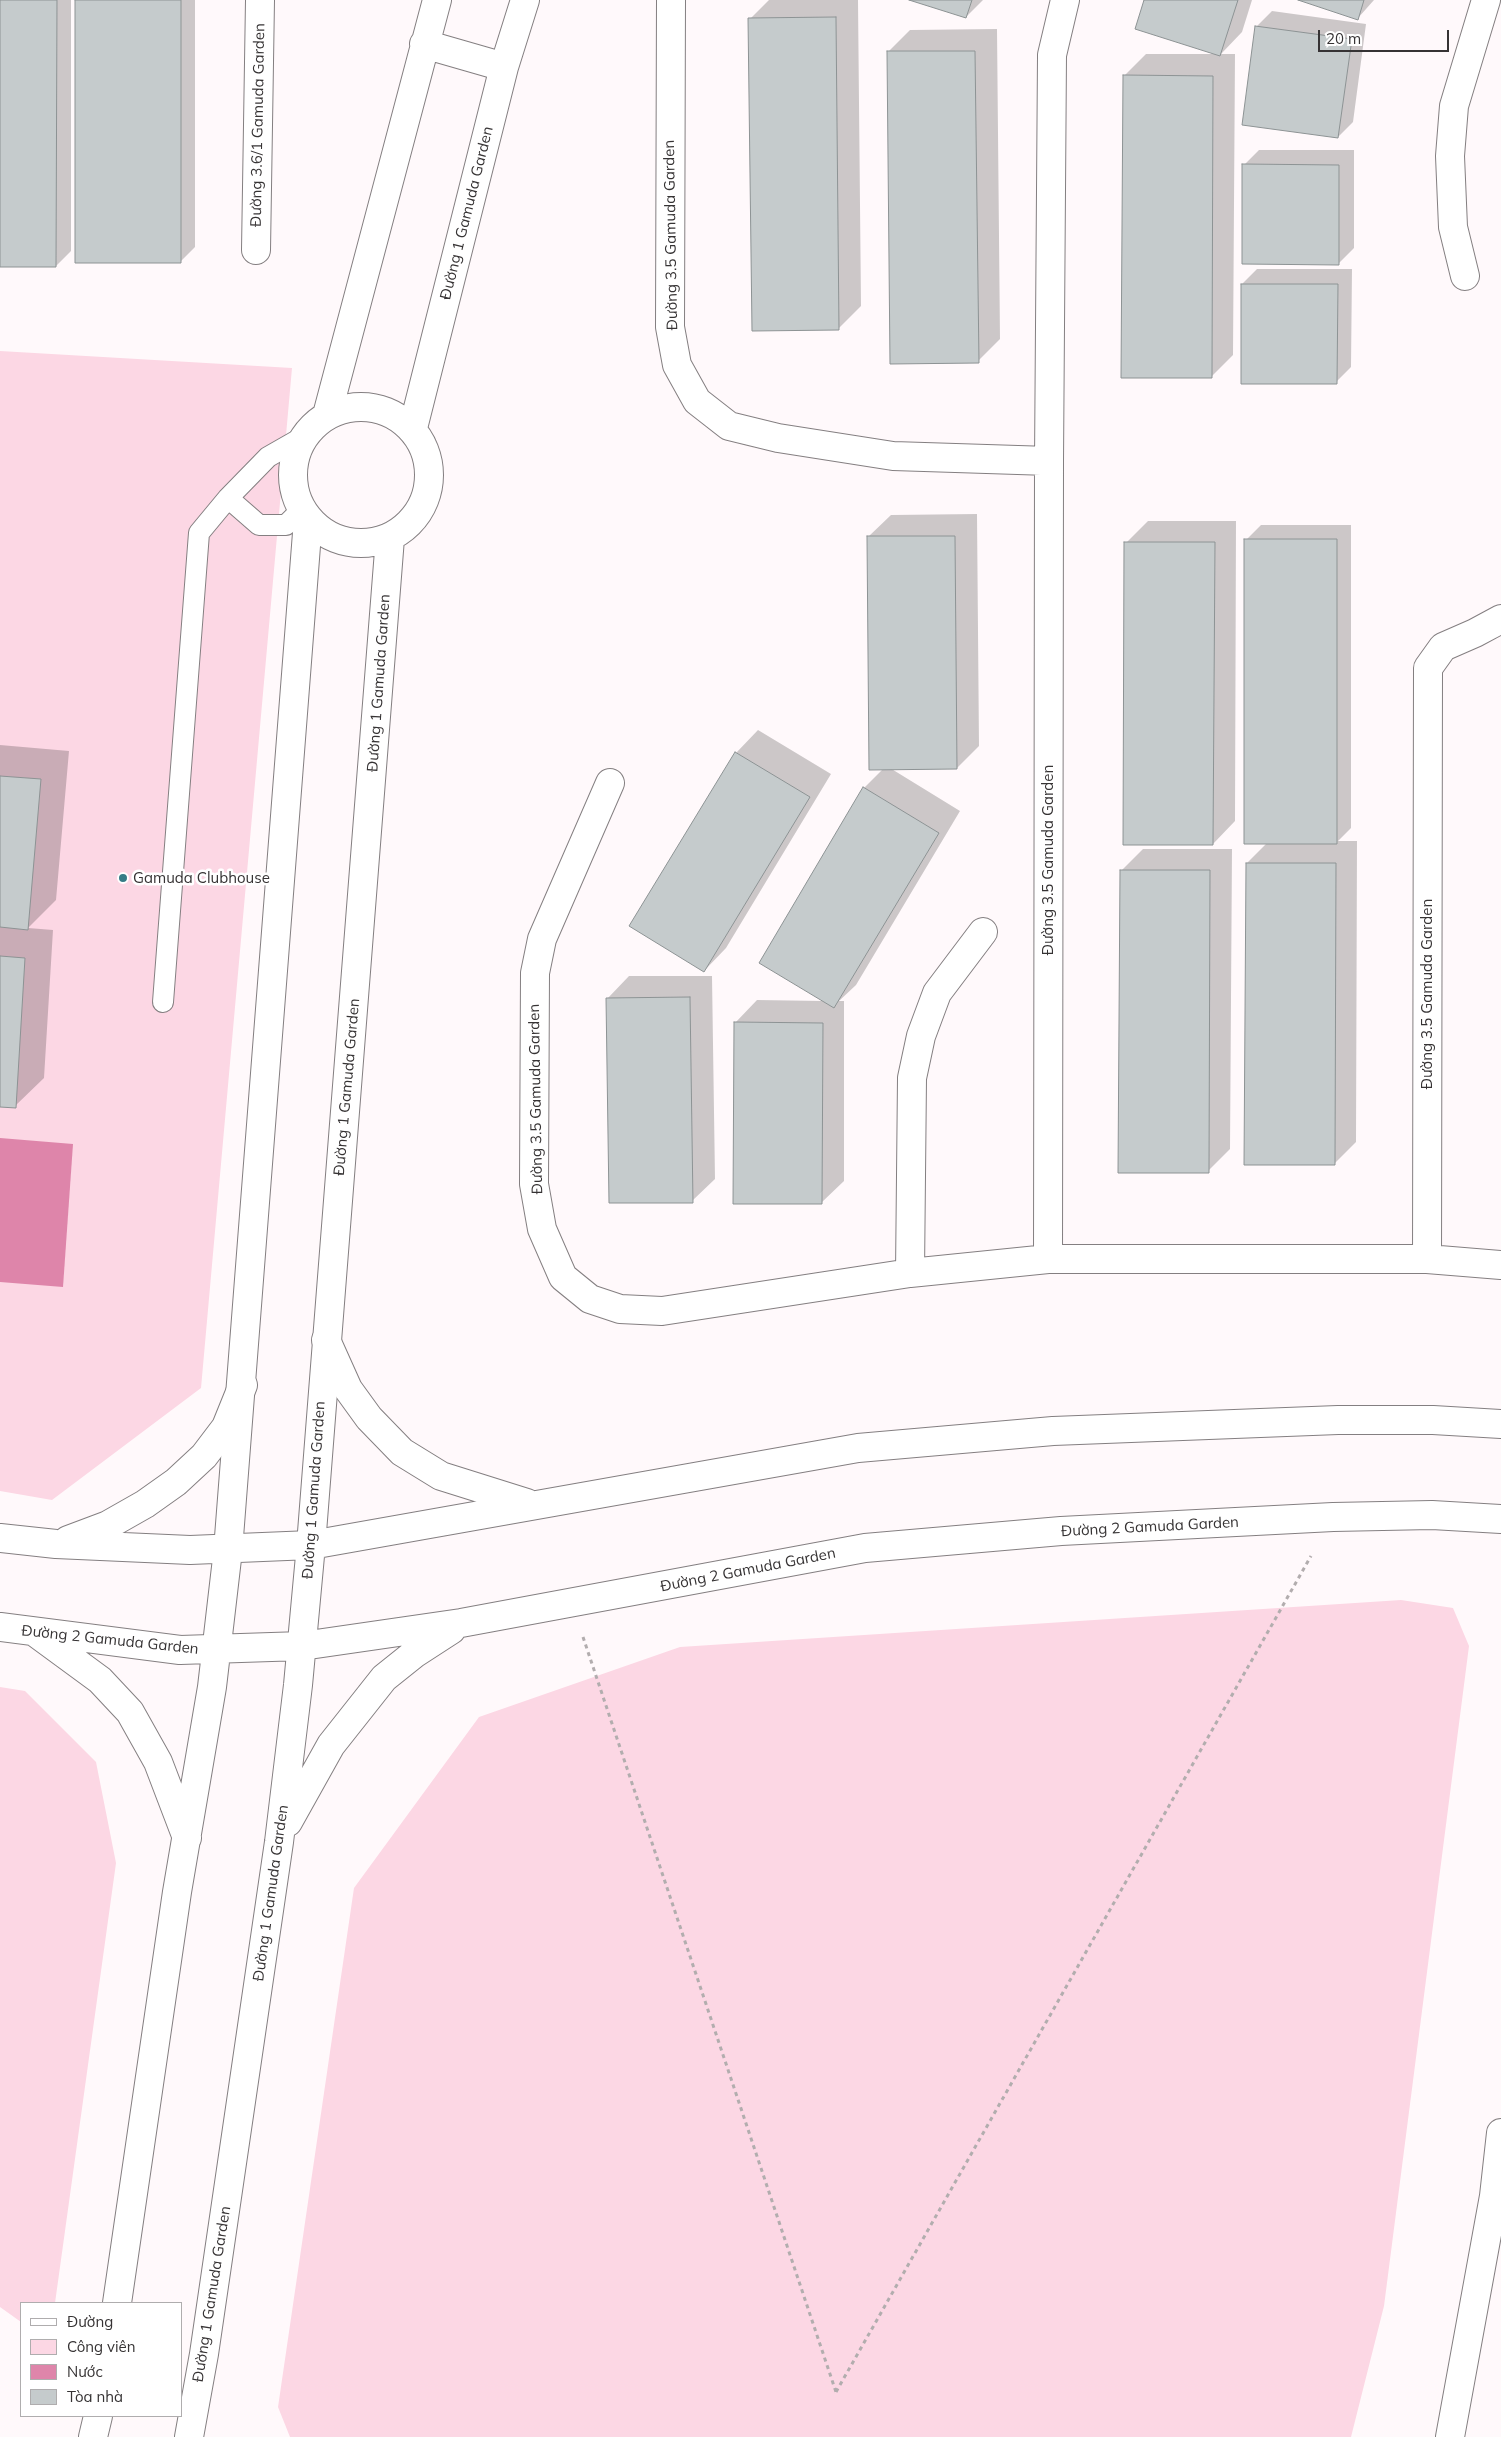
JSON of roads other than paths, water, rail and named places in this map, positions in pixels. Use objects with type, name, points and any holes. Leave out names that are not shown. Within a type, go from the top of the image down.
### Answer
[{"type":"street","name":"Đường 3.6/1 Gamuda Garden","points":[[256,250],[260,0]]},
{"type":"street","points":[[327,414],[437,0]]},
{"type":"street","name":"Đường 1 Gamuda Garden","points":[[413,428],[504,67],[526,0]]},
{"type":"street","name":"Đường 3.5 Gamuda Garden","points":[[671,0],[670,327],[677,365],[697,401],[730,426],[778,438],[893,456],[1048,461]]},
{"type":"street","name":"Đường 3.5 Gamuda Garden","points":[[1048,1260],[1048,461],[1052,55],[1065,0]]},
{"type":"street","points":[[1465,276],[1453,227],[1450,156],[1454,106],[1486,0]]},
{"type":"street","points":[[424,44],[504,67]]},
{"type":"street","points":[[356,406],[387,410],[413,428],[428,457],[429,489],[416,518],[390,538],[361,544],[332,538],[305,515],[297,500],[292,468],[303,437],[327,414],[356,406]]},
{"type":"street","points":[[116,2302],[177,1892],[188,1840],[217,1650],[228,1550],[243,1385],[305,515]]},
{"type":"street","name":"Đường 1 Gamuda Garden","points":[[189,2437],[204,2354],[278,1842],[302,1646],[390,538]]},
{"type":"street","name":"Đường 3.5 Gamuda Garden","points":[[1427,1260],[1428,668],[1443,647],[1475,634],[1501,619]]},
{"type":"street","name":"Đường 3.5 Gamuda Garden","points":[[610,783],[542,939],[535,974],[534,1184],[542,1229],[563,1277],[590,1299],[620,1309],[662,1311],[910,1273],[1048,1260],[1427,1260],[1501,1265]]},
{"type":"street","points":[[910,1273],[912,1078],[921,1036],[937,993],[983,932]]},
{"type":"street","points":[[326,1340],[348,1390],[369,1418],[402,1452],[441,1476],[531,1504]]},
{"type":"street","points":[[56,1544],[108,1525],[145,1504],[176,1482],[204,1456],[226,1427],[243,1385]]},
{"type":"street","points":[[0,1538],[56,1544],[228,1550],[311,1546],[531,1504],[858,1448],[1043,1432],[1338,1420],[1433,1420],[1501,1424]]},
{"type":"street","name":"Đường 2 Gamuda Garden","points":[[0,1627],[180,1650],[302,1646],[461,1624],[865,1548],[1061,1531],[1333,1517],[1432,1515],[1501,1519]]},
{"type":"street","points":[[278,1842],[331,1744],[384,1678],[414,1654],[461,1624]]},
{"type":"street","points":[[34,1632],[100,1680],[130,1712],[158,1762],[188,1840]]},
{"type":"street","points":[[1450,2437],[1494,2196],[1501,2133]]},
{"type":"street","points":[[93,2437],[98,2417]]},
{"type":"lane","points":[[163,1002],[199,533],[228,498],[268,457],[303,437]]},
{"type":"lane","points":[[228,498],[259,525],[286,525],[305,515]]},
{"type":"water","points":[[0,1138],[73,1144],[63,1287],[0,1282]]},
{"type":"place","name":"Gamuda Clubhouse","points":[[123,878]]}]
